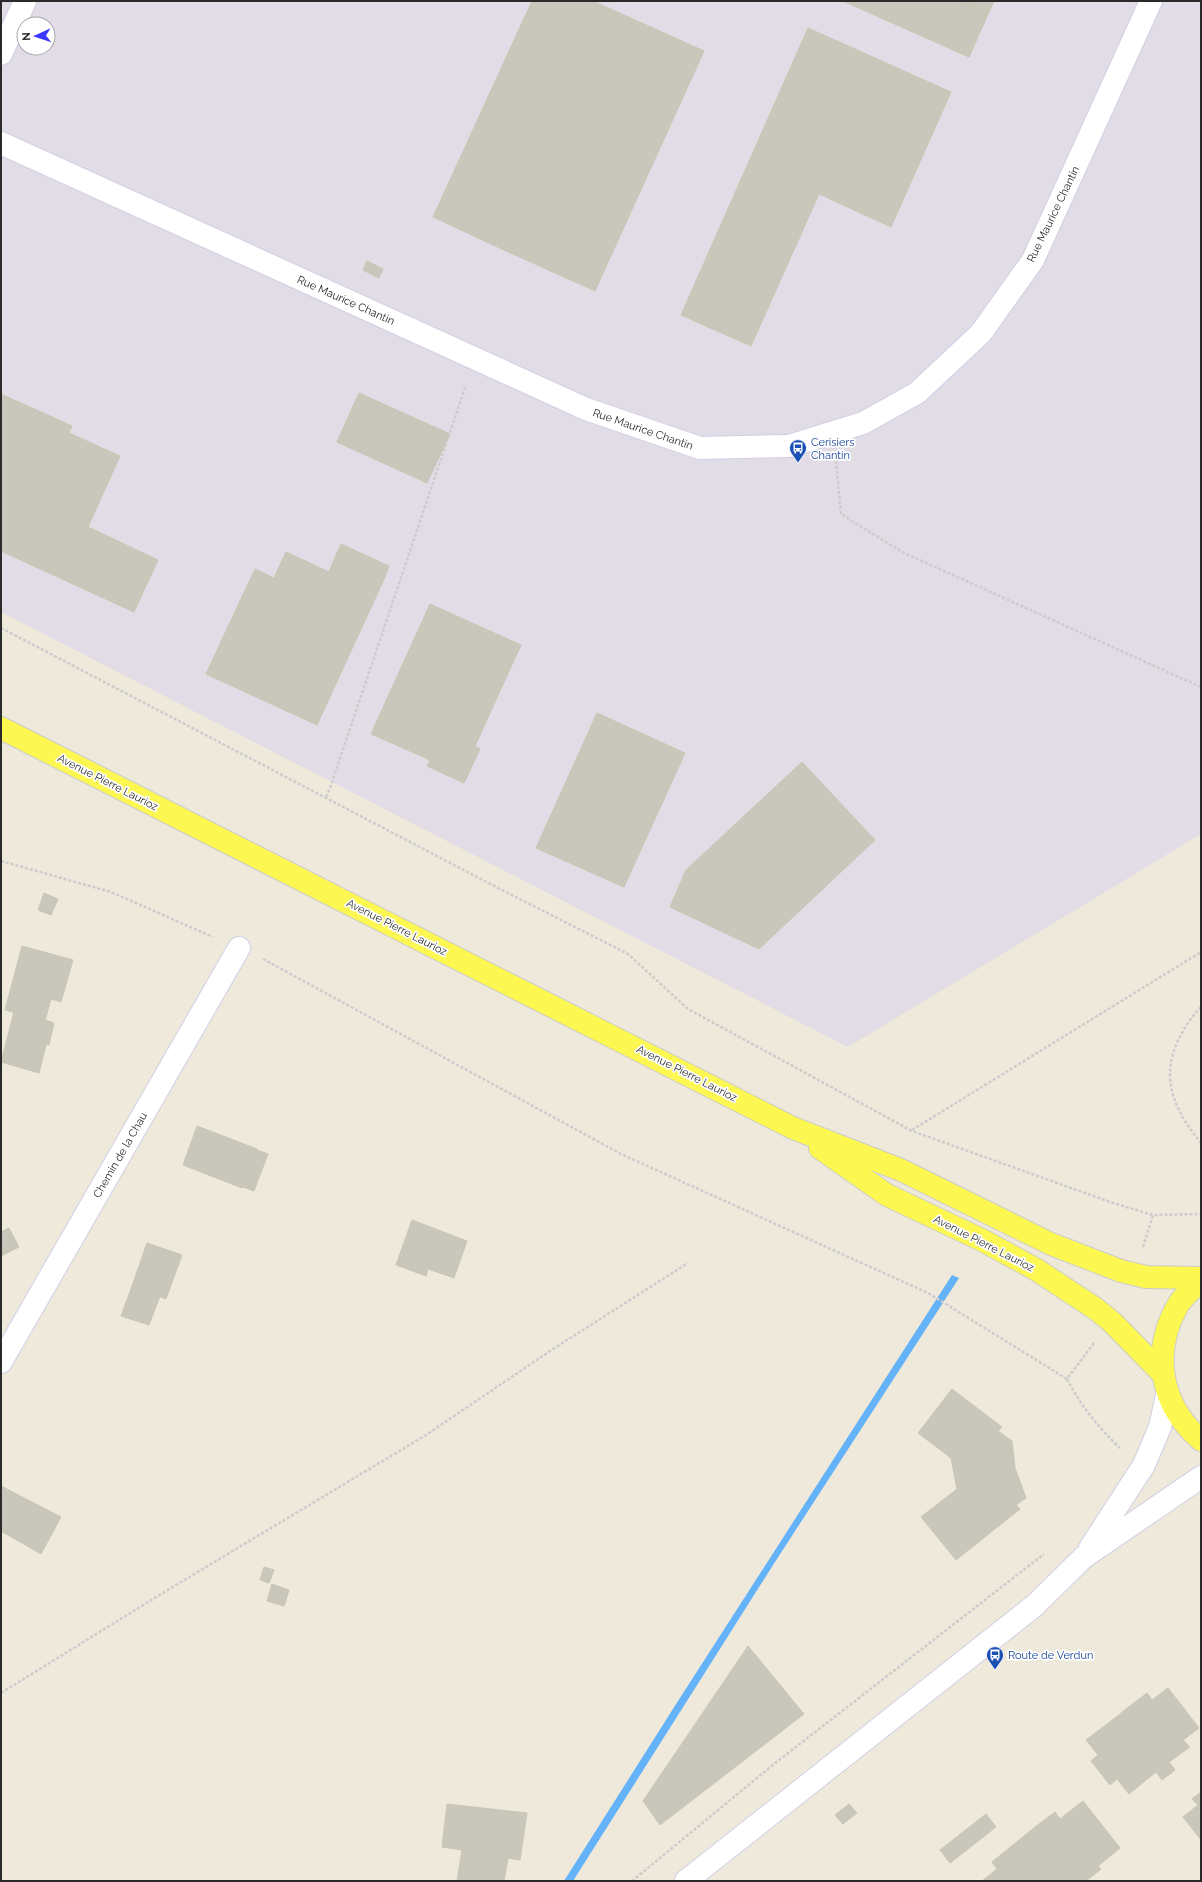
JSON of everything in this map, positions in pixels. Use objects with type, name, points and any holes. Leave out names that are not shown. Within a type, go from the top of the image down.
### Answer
[{"type":"main road","name":"Avenue Pierre Laurioz","points":[[1,728],[793,1128],[901,1170],[1051,1244],[1121,1271],[1146,1277],[1201,1279]]},
{"type":"main road","name":"Avenue Pierre Laurioz","points":[[793,1128],[887,1195],[982,1240],[1038,1270],[1101,1314],[1163,1374]]},
{"type":"main road","points":[[1201,1279],[1178,1304],[1164,1337],[1163,1374],[1167,1395],[1176,1412],[1187,1427],[1201,1440]]},
{"type":"street","points":[[1,54],[25,1]]},
{"type":"street","name":"Rue Maurice Chantin","points":[[1,143],[586,409],[700,448],[789,446],[863,423],[917,393],[981,333],[1033,260],[1151,1]]},
{"type":"street","name":"Chemin de la Chau","points":[[1,1362],[239,948]]},
{"type":"street","points":[[1084,1557],[1144,1465],[1160,1427],[1167,1395]]},
{"type":"street","points":[[686,1881],[1034,1606],[1084,1557],[1201,1477]]},
{"type":"path","points":[[326,797],[475,358]]},
{"type":"path","points":[[834,432],[841,514],[902,552],[1201,687]]},
{"type":"path","points":[[1,628],[486,882],[628,954],[688,1010],[912,1131],[1113,1203],[1153,1215]]},
{"type":"path","points":[[1,861],[111,892],[239,948],[621,1154],[928,1294],[1067,1379]]},
{"type":"path","points":[[912,1131],[1201,952]]},
{"type":"path","points":[[1201,1008],[1186,1026],[1179,1038],[1169,1063],[1170,1082],[1174,1099],[1191,1130],[1201,1143]]},
{"type":"path","points":[[1,1693],[160,1594],[426,1435],[550,1351],[688,1264]]},
{"type":"path","points":[[632,1881],[780,1759],[1045,1553]]},
{"type":"shaded area","points":[[1,1],[1201,1],[1201,834],[848,1047],[1,612]]},
{"type":"water","points":[[952,1275],[959,1278],[775,1562],[573,1881],[564,1881],[678,1701]]},
{"type":"building","points":[[532,1],[593,1],[704,51],[599,282],[508,241],[504,250],[433,217]]},
{"type":"building","points":[[843,1],[960,1],[988,14],[969,57]]},
{"type":"building","points":[[960,1],[994,1],[988,14]]},
{"type":"building","points":[[808,28],[951,92],[891,227],[819,194],[751,346],[681,315]]},
{"type":"building","points":[[508,241],[599,282],[595,291],[504,250]]},
{"type":"building","points":[[367,261],[383,269],[379,278],[363,270]]},
{"type":"building","points":[[359,393],[450,434],[427,483],[337,442]]},
{"type":"building","points":[[1,394],[72,426],[69,433],[120,456],[88,527],[158,560],[134,612],[1,551]]},
{"type":"building","points":[[341,544],[389,566],[385,577],[336,555]]},
{"type":"building","points":[[286,552],[329,572],[336,555],[385,577],[317,725],[206,674],[255,569],[274,578]]},
{"type":"building","points":[[430,604],[521,645],[475,746],[480,749],[464,783],[427,766],[430,760],[371,734]]},
{"type":"building","points":[[597,713],[685,753],[624,887],[536,848]]},
{"type":"building","points":[[802,762],[875,840],[759,949],[670,907],[686,870]]},
{"type":"building","points":[[44,893],[58,899],[51,915],[38,910]]},
{"type":"building","points":[[22,946],[73,960],[61,1002],[45,997],[39,1019],[5,1010]]},
{"type":"building","points":[[45,997],[51,999],[45,1021],[39,1019]]},
{"type":"building","points":[[14,1012],[48,1021],[42,1043],[46,1045],[39,1073],[1,1062]]},
{"type":"building","points":[[48,1021],[54,1023],[49,1045],[42,1043]]},
{"type":"building","points":[[197,1126],[257,1149],[242,1188],[183,1165]]},
{"type":"building","points":[[257,1150],[268,1154],[254,1191],[243,1187]]},
{"type":"building","points":[[412,1220],[467,1241],[454,1278],[428,1269],[426,1276],[396,1265]]},
{"type":"building","points":[[9,1228],[19,1247],[1,1256],[1,1232]]},
{"type":"building","points":[[147,1243],[182,1255],[166,1299],[132,1286]]},
{"type":"building","points":[[132,1286],[160,1296],[149,1325],[121,1316]]},
{"type":"building","points":[[952,1389],[1002,1427],[998,1431],[1012,1441],[1015,1468],[1026,1498],[1016,1505],[1020,1509],[956,1560],[921,1517],[957,1489],[951,1458],[918,1433]]},
{"type":"building","points":[[1,1486],[61,1517],[41,1554],[1,1531]]},
{"type":"building","points":[[264,1567],[274,1570],[269,1583],[260,1580]]},
{"type":"building","points":[[272,1584],[289,1590],[284,1606],[267,1601]]},
{"type":"building","points":[[748,1646],[804,1714],[660,1825],[643,1801]]},
{"type":"building","points":[[1168,1688],[1199,1728],[1183,1740],[1190,1747],[1169,1762],[1175,1770],[1162,1780],[1156,1772],[1129,1794],[1117,1779],[1110,1785],[1091,1761],[1098,1755],[1086,1740],[1115,1718],[1118,1722],[1129,1713],[1126,1709],[1147,1693],[1152,1700]]},
{"type":"building","points":[[1126,1709],[1129,1713],[1118,1722],[1115,1718]]},
{"type":"building","points":[[1201,1792],[1201,1840],[1183,1817],[1198,1805],[1192,1799]]},
{"type":"building","points":[[1083,1801],[1120,1848],[1098,1866],[1101,1869],[1086,1881],[982,1881],[997,1869],[992,1862],[1024,1836],[1027,1840],[1038,1831],[1035,1827],[1055,1812],[1060,1819]]},
{"type":"building","points":[[447,1804],[527,1813],[520,1860],[508,1858],[504,1881],[457,1881],[462,1850],[442,1847]]},
{"type":"building","points":[[849,1804],[857,1813],[843,1824],[835,1815]]},
{"type":"building","points":[[986,1814],[996,1827],[950,1863],[940,1850]]},
{"type":"building","points":[[1035,1827],[1038,1831],[1027,1840],[1024,1836]]},
{"type":"place","name":"Cerisiers Chantin","points":[[798,463]]},
{"type":"place","name":"Route de Verdun","points":[[995,1670]]}]
